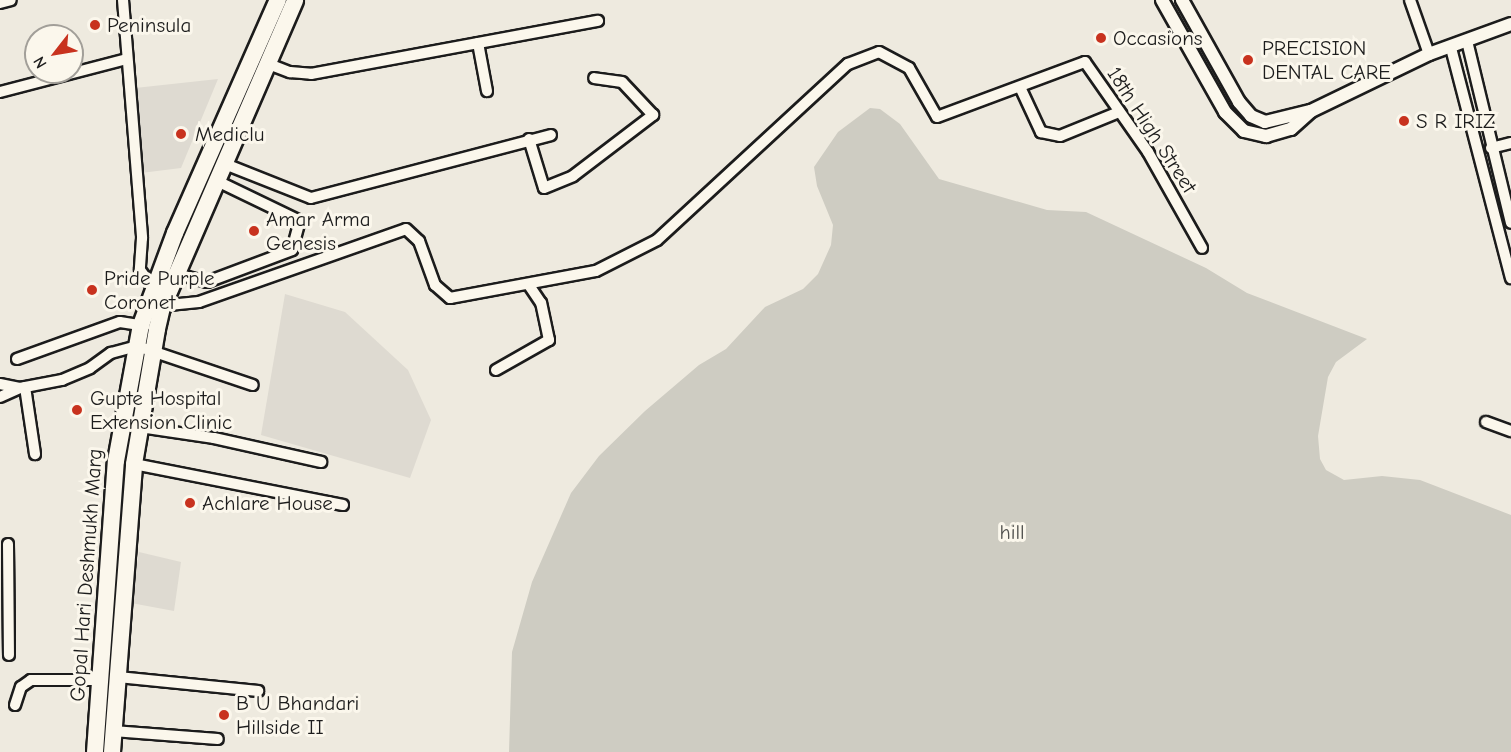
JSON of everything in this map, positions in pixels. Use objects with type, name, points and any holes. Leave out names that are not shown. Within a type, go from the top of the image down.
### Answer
[{"type":"main road","name":"Gopal Hari Deshmukh Marg","points":[[112,752],[110,679],[115,471],[145,347],[154,298],[278,0]]},
{"type":"main road","name":"Gopal Hari Deshmukh Marg","points":[[154,298],[177,274],[295,0]]},
{"type":"main road","name":"Gopal Hari Deshmukh Marg","points":[[95,752],[110,679],[140,428],[145,347]]},
{"type":"street","points":[[0,3],[11,0]]},
{"type":"street","points":[[123,0],[142,238],[140,270],[154,298],[199,302],[406,229],[419,241],[435,285],[450,298],[529,285],[541,303],[549,339],[496,370]]},
{"type":"street","points":[[1162,0],[1225,112],[1244,131],[1266,136],[1291,129],[1311,111]]},
{"type":"street","points":[[1182,0],[1239,102],[1251,116],[1265,122],[1311,111],[1429,54],[1451,48],[1511,24]]},
{"type":"street","points":[[1410,0],[1429,54]]},
{"type":"street","points":[[266,63],[290,72],[311,74],[598,21]]},
{"type":"street","points":[[1467,41],[1491,148],[1511,223]]},
{"type":"street","points":[[478,43],[487,91]]},
{"type":"street","points":[[1451,48],[1511,278]]},
{"type":"street","name":"18th High Street","points":[[529,285],[596,271],[657,240],[848,64],[879,52],[909,68],[937,117],[1085,62],[1148,152],[1202,248]]},
{"type":"street","points":[[0,92],[127,59]]},
{"type":"street","points":[[529,140],[544,188],[573,176],[653,115],[622,82],[594,78]]},
{"type":"street","points":[[1020,87],[1041,132],[1059,136],[1119,112]]},
{"type":"street","points":[[1225,112],[1239,102]]},
{"type":"street","points":[[225,164],[311,198],[551,135]]},
{"type":"street","points":[[1491,148],[1511,143]]},
{"type":"street","points":[[177,274],[207,282],[292,250],[300,221],[217,181]]},
{"type":"street","points":[[17,359],[120,322],[149,327]]},
{"type":"street","points":[[0,397],[23,387],[76,375],[111,353],[145,347],[253,385]]},
{"type":"street","points":[[0,384],[23,387]]},
{"type":"street","points":[[23,387],[34,454]]},
{"type":"street","points":[[1486,422],[1511,431]]},
{"type":"street","points":[[140,428],[214,438],[321,462]]},
{"type":"street","points":[[134,464],[344,505]]},
{"type":"street","points":[[8,544],[9,656]]},
{"type":"street","points":[[15,705],[21,687],[31,680],[110,679],[258,691]]},
{"type":"street","points":[[113,731],[218,738]]},
{"type":"shaded area","points":[[218,79],[181,168],[141,173],[135,88]]},
{"type":"shaded area","points":[[285,294],[345,312],[408,370],[431,420],[410,478],[261,435]]},
{"type":"shaded area","points":[[139,552],[181,562],[174,611],[131,603]]},
{"type":"green space","name":"hill","points":[[870,108],[880,109],[900,124],[939,179],[1047,210],[1086,212],[1206,268],[1247,293],[1367,339],[1336,362],[1328,377],[1318,436],[1320,459],[1326,470],[1344,480],[1382,476],[1420,480],[1511,515],[1511,752],[509,752],[512,652],[532,582],[571,493],[599,456],[645,411],[699,365],[726,349],[765,307],[803,289],[818,274],[831,245],[833,225],[817,186],[814,167],[838,132]]},
{"type":"place","name":"Peninsula","points":[[95,25]]},
{"type":"place","name":"Occasions","points":[[1101,38]]},
{"type":"place","name":"PRECISION DENTAL CARE","points":[[1248,60]]},
{"type":"place","name":"S R IRIZ","points":[[1404,121]]},
{"type":"place","name":"Mediclu","points":[[181,134]]},
{"type":"place","name":"Amar Arma Genesis","points":[[254,231]]},
{"type":"place","name":"Pride Purple Coronet","points":[[92,290]]},
{"type":"place","name":"Gupte Hospital Extension Clinic","points":[[77,410]]},
{"type":"place","name":"Achlare House","points":[[190,503]]},
{"type":"place","name":"B U Bhandari Hillside II","points":[[224,715]]}]
